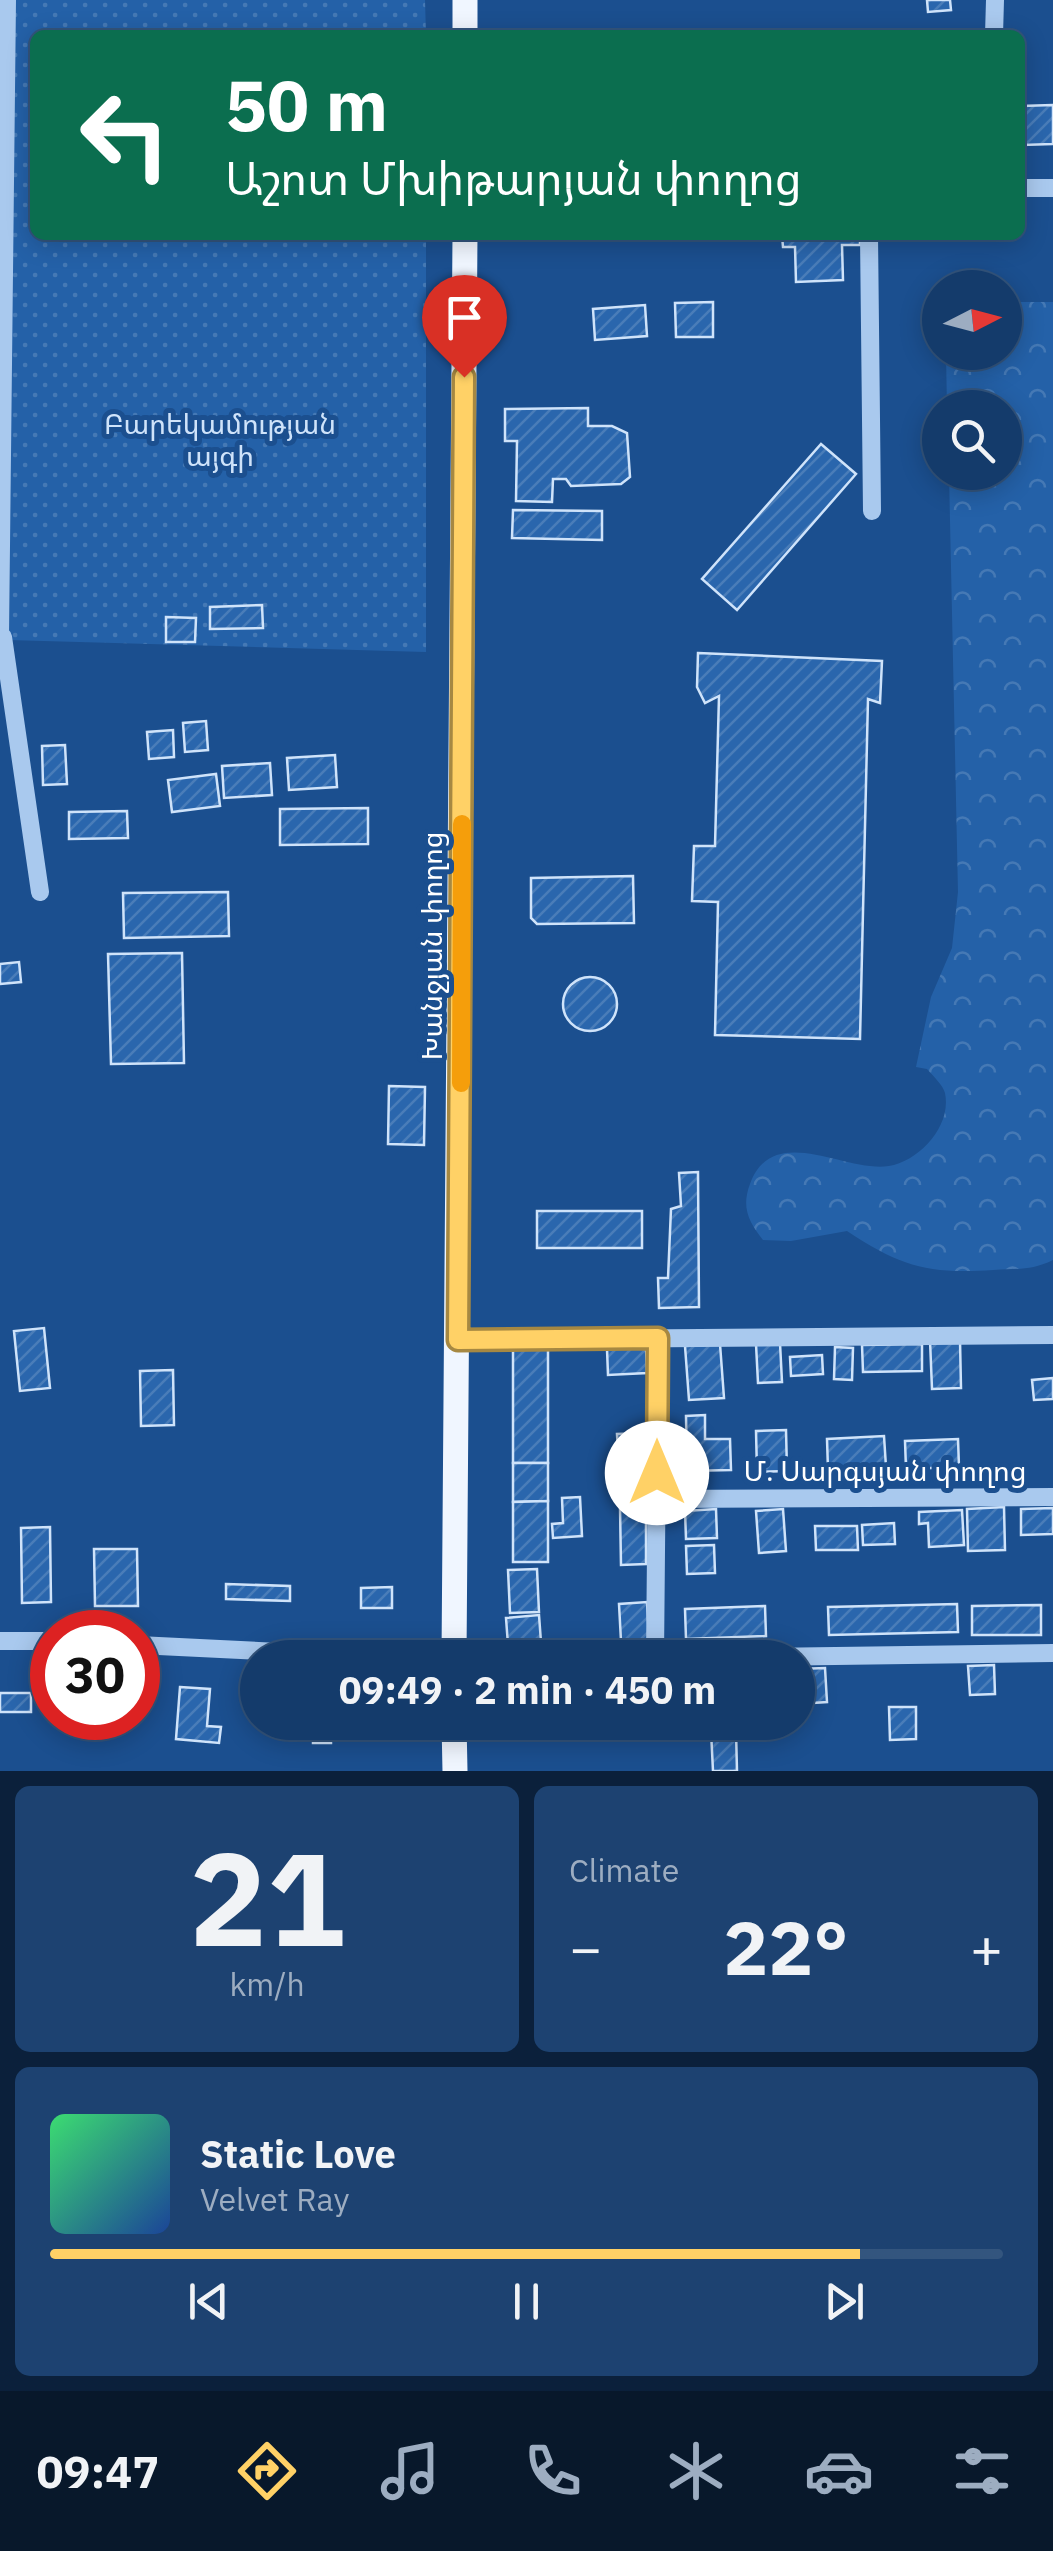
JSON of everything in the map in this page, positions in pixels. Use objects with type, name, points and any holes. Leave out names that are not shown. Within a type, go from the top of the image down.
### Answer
[{"type":"main road","points":[[465,0],[465,30]]},
{"type":"main road","name":"Խանջյան փողոց","points":[[454,1640],[466,240]]},
{"type":"main road","points":[[454,1740],[455,1771]]},
{"type":"street","points":[[994,30],[996,0]]},
{"type":"street","points":[[4,8],[1,637],[40,892]]},
{"type":"street","points":[[1025,188],[1053,188]]},
{"type":"street","points":[[868,240],[872,511]]},
{"type":"street","points":[[458,1340],[1053,1335]]},
{"type":"street","points":[[655,1640],[658,1338]]},
{"type":"street","name":"Մ. Սարգսյան փողոց","points":[[656,1500],[1053,1498]]},
{"type":"street","points":[[0,1641],[30,1642]]},
{"type":"street","points":[[160,1646],[240,1650]]},
{"type":"street","points":[[815,1656],[1053,1653]]},
{"type":"green space","name":"Բարեկամության այգի","points":[[15,0],[425,0],[426,30],[30,30],[30,240],[426,240],[426,652],[9,640]]},
{"type":"green space","points":[[1022,302],[1053,302],[1053,1260],[1024,1268],[950,1271],[916,1266],[847,1231],[791,1241],[763,1240],[746,1208],[750,1184],[761,1165],[775,1156],[792,1152],[889,1166],[922,1149],[943,1118],[944,1090],[927,1069],[916,1067],[931,997],[952,948],[958,892],[949,490],[1022,490],[1022,390],[947,390],[946,370],[1022,370]]},
{"type":"building","points":[[927,0],[950,0],[951,10],[928,12]]},
{"type":"building","points":[[1053,105],[1053,144],[1025,145],[1025,106]]},
{"type":"building","points":[[782,240],[860,240],[860,245],[842,245],[843,280],[796,282],[795,247],[783,247]]},
{"type":"building","points":[[713,302],[713,337],[676,337],[675,303]]},
{"type":"building","points":[[645,305],[647,336],[595,340],[593,309]]},
{"type":"building","points":[[588,408],[588,426],[612,426],[627,433],[630,477],[621,484],[571,486],[566,479],[553,479],[552,502],[516,501],[517,441],[505,441],[505,409]]},
{"type":"building","points":[[821,444],[856,474],[737,610],[702,579]]},
{"type":"building","points":[[513,510],[602,511],[602,540],[512,538]]},
{"type":"building","points":[[262,605],[263,628],[210,629],[210,607]]},
{"type":"building","points":[[166,617],[196,618],[195,642],[166,642]]},
{"type":"building","points":[[698,653],[882,661],[880,703],[868,699],[860,1039],[715,1035],[718,902],[692,901],[694,846],[715,846],[719,696],[705,703],[697,687]]},
{"type":"building","points":[[206,721],[208,750],[185,752],[183,723]]},
{"type":"building","points":[[173,730],[174,757],[149,759],[147,732]]},
{"type":"building","points":[[65,745],[67,784],[43,785],[42,746]]},
{"type":"building","points":[[335,755],[337,787],[289,790],[287,758]]},
{"type":"building","points":[[270,763],[272,795],[224,798],[222,766]]},
{"type":"building","points":[[216,774],[220,806],[172,812],[168,780]]},
{"type":"building","points":[[368,808],[368,844],[280,845],[280,809]]},
{"type":"building","points":[[127,811],[128,838],[69,839],[69,812]]},
{"type":"building","points":[[633,876],[634,923],[537,924],[531,918],[531,878]]},
{"type":"building","points":[[228,892],[229,936],[124,938],[123,893]]},
{"type":"building","points":[[182,953],[184,1063],[111,1064],[108,954]]},
{"type":"building","points":[[19,962],[21,982],[0,984],[0,964]]},
{"type":"building","points":[[590,977],[609,985],[617,1004],[609,1023],[590,1031],[571,1023],[563,1004],[571,985]]},
{"type":"building","points":[[389,1086],[425,1087],[424,1145],[388,1144]]},
{"type":"building","points":[[698,1172],[699,1307],[659,1308],[658,1278],[668,1278],[671,1209],[681,1206],[679,1173]]},
{"type":"building","points":[[537,1211],[642,1211],[642,1248],[537,1248]]},
{"type":"building","points":[[44,1328],[50,1388],[20,1391],[14,1331]]},
{"type":"building","points":[[930,1340],[960,1340],[961,1388],[932,1389]]},
{"type":"building","points":[[780,1343],[782,1382],[758,1383],[756,1344]]},
{"type":"building","points":[[720,1344],[724,1398],[689,1400],[685,1346]]},
{"type":"building","points":[[922,1344],[922,1371],[863,1372],[862,1345]]},
{"type":"building","points":[[835,1347],[853,1348],[852,1380],[834,1379]]},
{"type":"building","points":[[646,1348],[647,1373],[608,1375],[607,1349]]},
{"type":"building","points":[[513,1349],[548,1349],[548,1463],[513,1463]]},
{"type":"building","points":[[822,1355],[823,1374],[791,1376],[790,1357]]},
{"type":"building","points":[[173,1370],[174,1425],[141,1426],[140,1371]]},
{"type":"building","points":[[1053,1378],[1053,1399],[1034,1400],[1032,1380]]},
{"type":"building","points":[[705,1415],[705,1439],[730,1439],[731,1470],[687,1471],[686,1416]]},
{"type":"building","points":[[786,1430],[787,1471],[757,1472],[756,1431]]},
{"type":"building","points":[[645,1433],[648,1489],[620,1491],[617,1434]]},
{"type":"building","points":[[884,1436],[886,1467],[828,1470],[827,1439]]},
{"type":"building","points":[[958,1439],[959,1467],[906,1469],[905,1441]]},
{"type":"building","points":[[513,1463],[548,1463],[548,1501],[513,1502]]},
{"type":"building","points":[[580,1497],[582,1536],[553,1538],[552,1524],[563,1523],[562,1498]]},
{"type":"building","points":[[548,1501],[548,1562],[513,1562],[513,1502]]},
{"type":"building","points":[[646,1506],[646,1564],[621,1565],[620,1507]]},
{"type":"building","points":[[1004,1507],[1005,1550],[968,1551],[967,1509]]},
{"type":"building","points":[[1053,1508],[1053,1534],[1021,1535],[1021,1509]]},
{"type":"building","points":[[716,1509],[717,1538],[686,1539],[685,1511]]},
{"type":"building","points":[[783,1509],[786,1551],[759,1553],[756,1511]]},
{"type":"building","points":[[962,1510],[964,1545],[929,1547],[928,1523],[919,1524],[919,1512]]},
{"type":"building","points":[[894,1523],[895,1544],[863,1545],[862,1525]]},
{"type":"building","points":[[815,1526],[857,1526],[858,1550],[816,1550]]},
{"type":"building","points":[[50,1527],[51,1602],[22,1603],[21,1528]]},
{"type":"building","points":[[714,1545],[715,1573],[687,1574],[686,1546]]},
{"type":"building","points":[[94,1549],[137,1549],[138,1606],[95,1606]]},
{"type":"building","points":[[537,1569],[539,1612],[510,1613],[508,1570]]},
{"type":"building","points":[[226,1584],[290,1586],[290,1601],[226,1599]]},
{"type":"building","points":[[392,1587],[392,1608],[361,1608],[361,1588]]},
{"type":"building","points":[[647,1602],[649,1639],[621,1640],[619,1604]]},
{"type":"building","points":[[957,1604],[958,1632],[829,1635],[828,1607]]},
{"type":"building","points":[[1041,1605],[1041,1635],[972,1635],[972,1606]]},
{"type":"building","points":[[765,1606],[766,1636],[686,1639],[685,1609]]},
{"type":"building","points":[[539,1615],[541,1640],[508,1640],[506,1618]]},
{"type":"building","points":[[994,1665],[995,1694],[970,1695],[968,1666]]},
{"type":"building","points":[[815,1668],[825,1668],[827,1702],[815,1703]]},
{"type":"building","points":[[180,1687],[210,1689],[207,1726],[221,1727],[219,1743],[176,1739]]},
{"type":"building","points":[[0,1693],[30,1693],[30,1712],[0,1712]]},
{"type":"building","points":[[889,1707],[916,1707],[916,1739],[890,1740]]},
{"type":"building","points":[[711,1740],[736,1740],[737,1771],[713,1771]]},
{"type":"slow traffic","points":[[461,1083],[462,824]]},
{"type":"route","points":[[464,377],[458,1340],[658,1338],[657,1473]]}]
